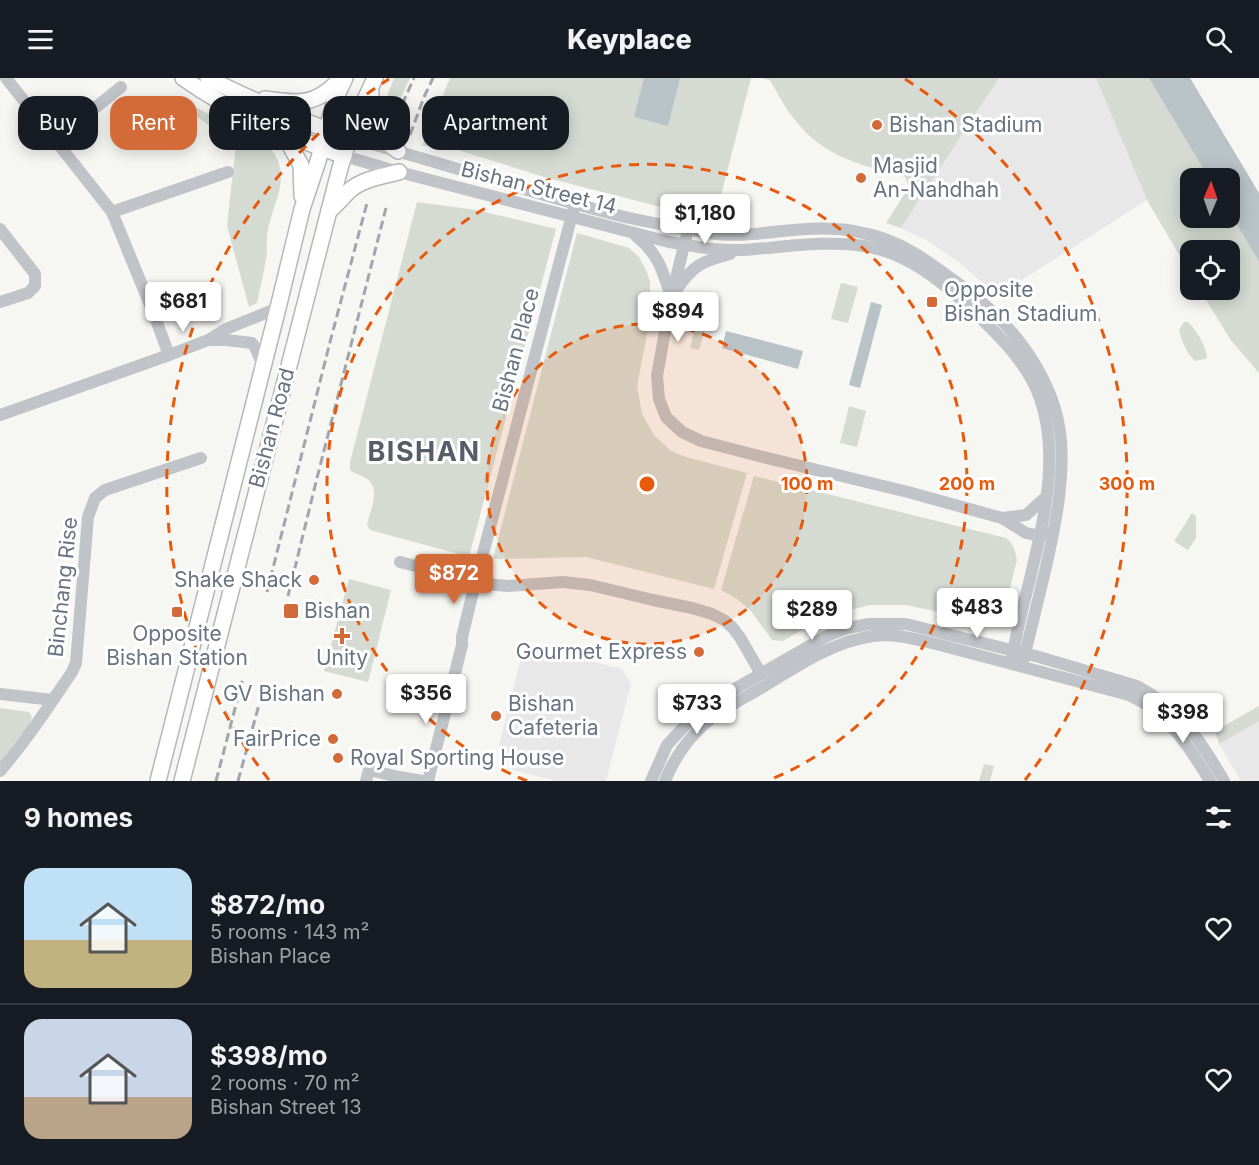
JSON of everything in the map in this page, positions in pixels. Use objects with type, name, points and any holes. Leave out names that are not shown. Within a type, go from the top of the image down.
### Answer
[{"type":"main road","points":[[183,78],[211,96]]},
{"type":"main road","points":[[208,78],[241,95],[323,127]]},
{"type":"main road","points":[[241,95],[290,102],[313,100],[331,90],[343,78]]},
{"type":"main road","name":"Bishan Road","points":[[336,96],[343,78]]},
{"type":"main road","points":[[373,81],[371,116],[374,125],[380,137],[398,151]]},
{"type":"main road","name":"Bishan Road","points":[[367,96],[373,81]]},
{"type":"main road","points":[[311,144],[344,156]]},
{"type":"main road","name":"Bishan Road","points":[[158,781],[302,209],[323,144]]},
{"type":"main road","points":[[292,150],[301,165],[302,209]]},
{"type":"main road","name":"Bishan Road","points":[[182,781],[346,150]]},
{"type":"main road","points":[[329,211],[360,183],[399,172]]},
{"type":"street","points":[[6,78],[20,96]]},
{"type":"street","points":[[98,106],[121,87]]},
{"type":"street","points":[[61,150],[112,212],[169,355]]},
{"type":"street","name":"Bishan Street 14","points":[[394,150],[627,217],[705,232],[724,235],[836,229],[864,233],[909,249],[977,297],[1009,328],[1043,379],[1054,407],[1061,440],[1061,469],[1055,527],[1018,658]]},
{"type":"street","name":"Bishan Street 14","points":[[344,156],[685,245],[718,250],[823,244],[861,245],[877,248],[910,262],[935,278],[984,321],[1013,352],[1033,382],[1042,407],[1047,434],[1049,470],[1040,536],[1018,658]]},
{"type":"street","points":[[112,212],[228,172]]},
{"type":"street","points":[[566,200],[573,209],[573,217]]},
{"type":"street","name":"Bishan Place","points":[[366,781],[369,770],[424,781],[462,645],[476,581],[567,230],[573,217]]},
{"type":"street","points":[[689,228],[671,298],[657,376],[659,399],[666,417],[682,432],[701,441],[908,492],[1002,518],[1026,533],[1040,536],[1055,527]]},
{"type":"street","points":[[0,230],[35,274],[35,286],[28,293],[0,302]]},
{"type":"street","points":[[632,232],[648,245],[658,261],[671,298]]},
{"type":"street","points":[[671,298],[686,276],[699,264],[743,250]]},
{"type":"street","points":[[0,415],[208,340],[226,329],[278,308]]},
{"type":"street","points":[[208,340],[252,343],[263,366]]},
{"type":"street","name":"Binchang Rise","points":[[0,771],[21,746],[76,663],[88,517],[95,498],[105,490],[201,458]]},
{"type":"street","points":[[1002,518],[1026,514],[1046,497]]},
{"type":"street","points":[[400,562],[485,584],[508,586],[562,582],[590,585],[693,608],[712,614],[734,628],[761,674]]},
{"type":"street","points":[[651,781],[667,745],[692,718],[717,699],[827,636],[848,628],[869,624],[906,624],[1018,658],[1138,699],[1166,719],[1176,730],[1210,781]]},
{"type":"street","points":[[665,781],[671,766],[684,746],[718,714],[831,648],[872,636],[888,635],[906,636],[1018,658],[1130,683],[1150,692],[1185,722],[1204,747],[1224,781]]},
{"type":"street","points":[[0,694],[53,700]]},
{"type":"shaded area","points":[[394,78],[410,78],[402,96],[387,96]]},
{"type":"shaded area","points":[[450,78],[751,78],[715,219],[544,177],[458,150],[569,150],[569,96],[443,96]]},
{"type":"shaded area","points":[[644,78],[680,78],[668,126],[634,117]]},
{"type":"shaded area","name":"Bishan Stadium","points":[[761,78],[999,78],[901,228],[886,223],[909,187],[905,177],[844,158],[818,143],[791,115],[770,80]]},
{"type":"shaded area","points":[[999,78],[1096,78],[1147,200],[997,296],[960,263],[928,241],[901,228]]},
{"type":"shaded area","points":[[1096,78],[1149,78],[1210,168],[1180,168],[1180,228],[1240,228],[1240,212],[1259,240],[1259,373],[1230,339],[1206,300],[1240,300],[1240,240],[1180,240],[1180,256],[1147,200]]},
{"type":"shaded area","points":[[1149,78],[1190,78],[1259,193],[1259,261],[1239,228],[1240,168],[1203,168]]},
{"type":"shaded area","points":[[197,108],[209,114],[209,125],[197,117]]},
{"type":"shaded area","points":[[235,150],[272,150],[280,167],[280,188],[267,235],[267,255],[257,303],[249,307],[227,226]]},
{"type":"shaded area","points":[[417,202],[476,210],[556,229],[470,553],[466,556],[370,530],[367,524],[374,494],[373,488],[367,479],[350,470],[350,462]]},
{"type":"shaded area","points":[[577,233],[629,248],[639,257],[647,272],[650,282],[650,299],[646,340],[637,386],[642,414],[654,435],[671,451],[747,473],[714,589],[586,557],[493,559]]},
{"type":"shaded area","points":[[841,283],[858,287],[848,323],[831,319]]},
{"type":"shaded area","points":[[871,302],[882,305],[860,388],[849,385]]},
{"type":"shaded area","points":[[696,322],[706,324],[699,350],[690,348]]},
{"type":"shaded area","points":[[1184,322],[1188,322],[1200,337],[1207,355],[1206,359],[1195,361],[1187,350],[1179,330]]},
{"type":"shaded area","points":[[726,331],[803,351],[798,369],[722,348]]},
{"type":"shaded area","points":[[849,406],[866,411],[857,447],[840,443]]},
{"type":"shaded area","points":[[754,476],[1006,538],[1015,551],[1017,560],[1001,625],[906,605],[870,605],[817,621],[783,641],[772,640],[750,610],[721,590]]},
{"type":"shaded area","points":[[1192,513],[1196,516],[1196,538],[1188,550],[1174,541]]},
{"type":"shaded area","points":[[349,579],[391,590],[368,682],[324,671]]},
{"type":"shaded area","points":[[539,648],[622,669],[631,684],[606,781],[557,781],[513,770],[499,746],[521,658]]},
{"type":"shaded area","points":[[1259,706],[1259,721],[1219,744],[1215,731]]},
{"type":"shaded area","points":[[0,708],[29,712],[32,717],[29,725],[0,762]]},
{"type":"shaded area","points":[[1259,720],[1259,781],[1241,781],[1219,744]]},
{"type":"shaded area","points":[[984,764],[994,766],[990,781],[979,781]]},
{"type":"railway","points":[[406,96],[414,78]]},
{"type":"railway","points":[[410,135],[433,78]]},
{"type":"railway","points":[[267,592],[367,203]]},
{"type":"railway","points":[[288,596],[386,208]]},
{"type":"railway","points":[[216,781],[243,678]]},
{"type":"railway","points":[[238,781],[265,683]]},
{"type":"place","name":"Bishan Stadium","points":[[877,125]]},
{"type":"place","name":"Masjid An-Nahdhah","points":[[861,178]]},
{"type":"place","name":"Opposite Bishan Stadium","points":[[932,302]]},
{"type":"place","name":"Shake Shack","points":[[314,580]]},
{"type":"place","name":"Bishan","points":[[291,611]]},
{"type":"place","name":"Opposite Bishan Station","points":[[177,612]]},
{"type":"place","name":"Unity","points":[[342,636]]},
{"type":"place","name":"Gourmet Express","points":[[699,652]]},
{"type":"place","name":"GV Bishan","points":[[337,694]]},
{"type":"place","name":"Bishan Cafeteria","points":[[496,716]]},
{"type":"place","name":"FairPrice","points":[[333,739]]},
{"type":"place","name":"Royal Sporting House","points":[[338,758]]},
{"type":"district","name":"BISHAN","points":[[424,452]]}]
